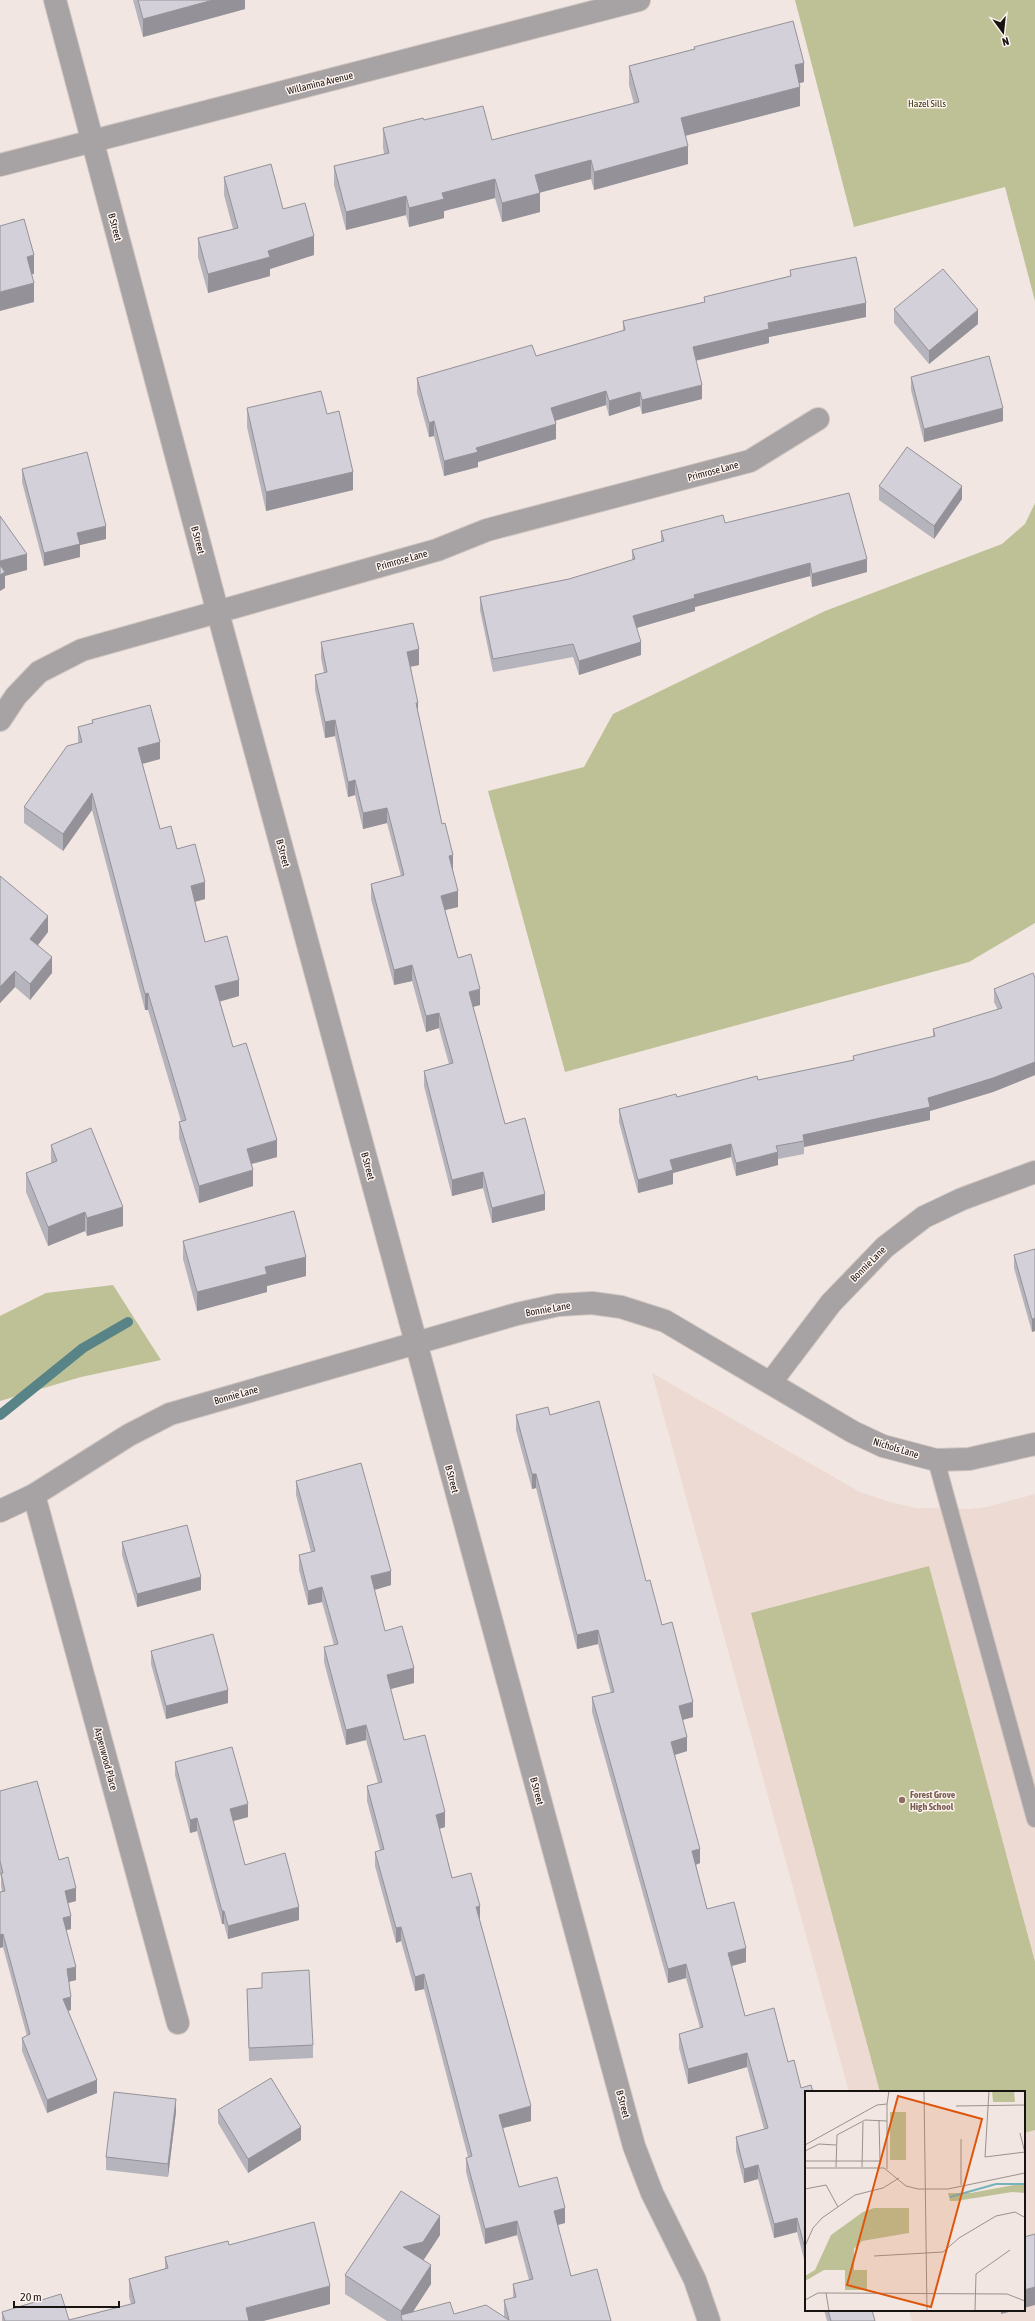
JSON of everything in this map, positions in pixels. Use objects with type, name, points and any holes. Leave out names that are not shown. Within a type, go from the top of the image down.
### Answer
[{"type":"street","name":"B Street","points":[[56,0],[92,142],[218,613],[415,1344],[634,2146],[652,2193],[695,2280],[709,2321]]},
{"type":"street","name":"Willamina Avenue","points":[[0,165],[639,0]]},
{"type":"street","name":"Primrose Lane","points":[[0,720],[16,696],[39,672],[82,650],[218,613],[437,550],[487,530],[750,461],[818,419]]},
{"type":"street","name":"Bonnie Lane","points":[[0,1511],[34,1495],[130,1435],[170,1414],[517,1314],[558,1305],[592,1303],[621,1307],[665,1321],[771,1382],[831,1303],[885,1246],[924,1218],[962,1199],[1035,1172]]},
{"type":"street","name":"Nichols Lane","points":[[771,1382],[813,1410],[853,1432],[883,1446],[936,1460],[969,1459],[1035,1444]]},
{"type":"street","name":"Aspenwood Place","points":[[34,1495],[178,2023]]},
{"type":"lane","points":[[936,1460],[1035,1819]]},
{"type":"shaded area","name":"Forest Grove High School","points":[[652,1373],[860,1492],[886,1501],[916,1508],[969,1509],[987,1507],[1035,1494],[1035,2321],[912,2321],[909,2311],[1025,2311],[1025,2091],[849,2091]]},
{"type":"green space","name":"Hazel Sills","points":[[795,0],[1035,0],[1035,301],[1005,187],[854,227]]},
{"type":"green space","points":[[1035,503],[1035,923],[969,962],[565,1072],[488,791],[584,767],[613,714],[825,611],[1002,544],[1025,524]]},
{"type":"green space","points":[[113,1285],[161,1360],[81,1377],[0,1401],[0,1316],[46,1293]]},
{"type":"green space","points":[[929,1566],[1035,1962],[1035,2130],[1025,2133],[1025,2091],[880,2091],[751,1613]]},
{"type":"building","points":[[138,0],[213,0],[143,19]]},
{"type":"building","points":[[793,21],[804,63],[795,65],[800,87],[681,118],[688,146],[594,172],[591,160],[535,175],[540,193],[502,203],[495,179],[442,193],[444,199],[409,208],[406,196],[346,212],[334,166],[389,153],[383,128],[483,106],[492,140],[639,102],[629,66]]},
{"type":"building","points":[[271,164],[283,209],[305,203],[314,236],[268,251],[270,257],[208,274],[198,238],[238,228],[224,177]]},
{"type":"building","points":[[24,219],[34,255],[27,257],[34,283],[0,292],[0,226]]},
{"type":"building","points":[[856,257],[866,303],[768,323],[769,329],[693,347],[702,385],[642,400],[640,392],[609,401],[606,391],[551,408],[556,424],[476,448],[478,452],[444,461],[434,421],[429,423],[417,378],[532,345],[536,356],[625,330],[623,321],[705,302],[704,297],[791,276],[790,270]]},
{"type":"building","points":[[943,269],[978,310],[929,351],[894,309]]},
{"type":"building","points":[[989,356],[1003,408],[924,429],[911,377]]},
{"type":"building","points":[[321,391],[327,414],[339,411],[353,472],[266,492],[247,408]]},
{"type":"building","points":[[907,447],[962,486],[934,526],[879,486]]},
{"type":"building","points":[[87,452],[106,526],[77,533],[80,544],[44,553],[22,469]]},
{"type":"building","points":[[849,493],[867,559],[812,574],[810,563],[694,595],[695,598],[633,616],[641,642],[579,661],[573,644],[493,659],[480,597],[569,579],[635,559],[632,550],[664,541],[661,531],[723,515],[725,523]]},
{"type":"building","points":[[0,516],[27,554],[0,561]]},
{"type":"building","points":[[0,565],[5,572],[0,575]]},
{"type":"building","points":[[413,623],[419,649],[407,652],[418,703],[416,703],[442,824],[445,823],[453,855],[449,856],[458,891],[441,896],[458,958],[471,954],[480,989],[469,992],[505,1124],[525,1118],[545,1194],[492,1208],[483,1172],[452,1180],[424,1071],[453,1063],[439,1013],[426,1016],[412,965],[394,970],[371,884],[404,875],[387,808],[363,813],[355,780],[348,782],[335,720],[325,722],[315,675],[327,672],[321,642]]},
{"type":"building","points":[[150,705],[160,742],[138,748],[160,829],[171,826],[177,849],[195,844],[205,882],[191,886],[205,942],[227,936],[239,980],[215,986],[233,1047],[246,1043],[277,1140],[247,1149],[253,1170],[199,1186],[179,1122],[186,1120],[148,993],[145,994],[92,793],[63,834],[24,807],[67,746],[82,742],[78,727],[93,723],[92,720]]},
{"type":"building","points":[[0,876],[48,916],[30,939],[52,957],[30,984],[15,971],[0,987]]},
{"type":"building","points":[[1033,973],[1035,978],[1035,1062],[993,1078],[928,1098],[930,1107],[803,1135],[804,1141],[776,1146],[778,1152],[736,1163],[731,1144],[670,1160],[673,1170],[638,1180],[619,1109],[676,1094],[677,1097],[757,1076],[758,1080],[854,1060],[853,1056],[935,1036],[933,1029],[1002,1008],[994,989]]},
{"type":"building","points":[[91,1128],[123,1207],[87,1218],[85,1212],[48,1227],[26,1173],[57,1161],[51,1145]]},
{"type":"building","points":[[294,1211],[306,1257],[265,1267],[267,1274],[197,1292],[183,1241]]},
{"type":"building","points":[[1035,1249],[1035,1318],[1032,1319],[1014,1255]]},
{"type":"building","points":[[599,1401],[646,1581],[650,1580],[662,1625],[672,1622],[693,1702],[679,1706],[687,1737],[671,1742],[700,1849],[692,1851],[707,1909],[734,1902],[746,1948],[728,1953],[745,2016],[774,2008],[788,2062],[794,2060],[801,2088],[811,2085],[813,2091],[805,2091],[805,2249],[797,2218],[774,2224],[758,2165],[744,2169],[736,2137],[768,2128],[747,2053],[688,2069],[679,2034],[703,2027],[686,1964],[668,1969],[592,1697],[614,1692],[598,1630],[577,1635],[536,1474],[532,1474],[516,1415],[548,1407],[550,1415]]},
{"type":"building","points":[[361,1463],[391,1571],[371,1576],[385,1631],[402,1626],[414,1668],[387,1675],[404,1740],[425,1735],[445,1812],[436,1815],[452,1878],[471,1873],[480,1906],[476,1907],[531,2106],[499,2115],[519,2187],[557,2177],[565,2208],[554,2211],[571,2276],[597,2269],[611,2321],[402,2321],[401,2315],[450,2302],[454,2314],[486,2305],[509,2320],[504,2300],[516,2297],[513,2284],[533,2279],[517,2221],[485,2229],[466,2158],[472,2156],[424,1974],[415,1977],[401,1927],[396,1928],[375,1852],[384,1849],[367,1786],[382,1782],[366,1725],[346,1730],[324,1647],[338,1644],[322,1587],[308,1591],[299,1555],[315,1551],[296,1481]]},
{"type":"building","points":[[187,1525],[201,1577],[137,1594],[122,1542]]},
{"type":"building","points":[[213,1634],[228,1690],[166,1706],[151,1651]]},
{"type":"building","points":[[232,1747],[248,1804],[230,1809],[245,1865],[285,1853],[299,1907],[228,1926],[224,1911],[222,1911],[197,1818],[190,1820],[175,1762]]},
{"type":"building","points":[[37,1781],[59,1860],[68,1857],[76,1888],[65,1891],[71,1916],[63,1918],[76,1967],[67,1969],[71,1997],[63,1999],[97,2080],[47,2100],[22,2038],[30,2034],[3,1934],[0,1935],[0,1892],[5,1891],[0,1861],[0,1791]]},
{"type":"building","points":[[309,1970],[313,2045],[249,2048],[247,1989],[262,1988],[262,1973]]},
{"type":"building","points":[[271,2078],[301,2127],[248,2159],[218,2110]]},
{"type":"building","points":[[114,2092],[176,2099],[168,2164],[106,2157]]},
{"type":"building","points":[[401,2191],[440,2216],[423,2242],[403,2247],[431,2265],[401,2311],[345,2275]]},
{"type":"building","points":[[314,2222],[330,2286],[246,2308],[249,2321],[5,2321],[2,2312],[61,2294],[69,2320],[135,2303],[129,2279],[168,2268],[165,2257],[228,2241],[229,2245]]},
{"type":"building","points":[[1035,2234],[1035,2287],[1025,2290],[1025,2237]]},
{"type":"building","points":[[828,2311],[872,2311],[875,2321],[831,2321]]},
{"type":"waterway","points":[[0,1415],[83,1348],[128,1322]]},
{"type":"place","name":"Forest Grove High School","points":[[902,1800]]}]
